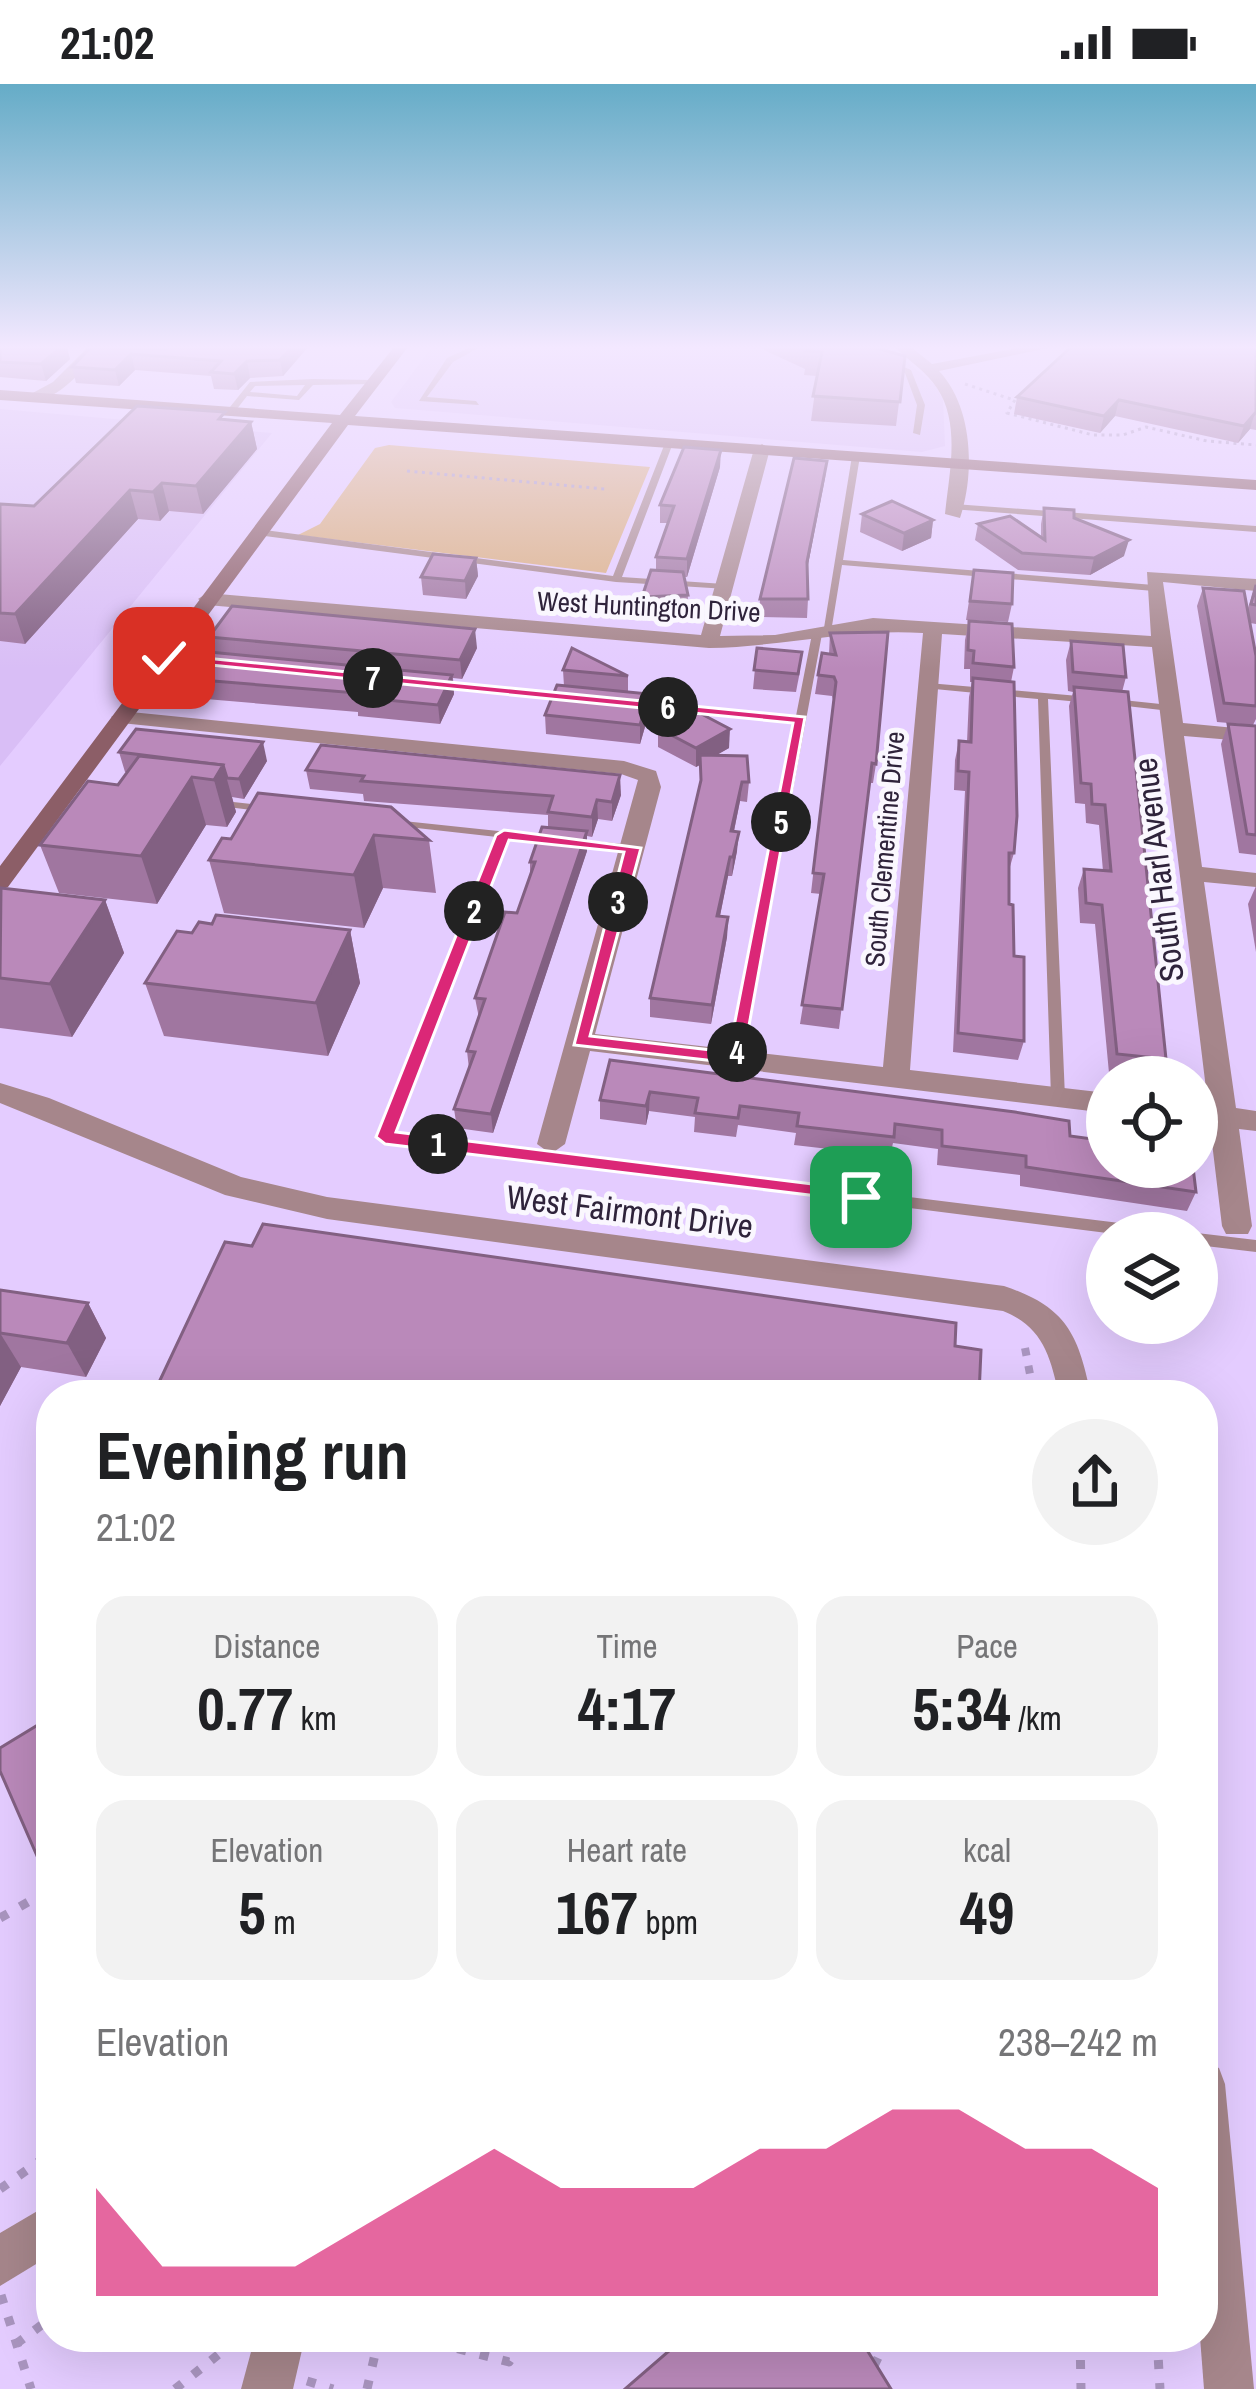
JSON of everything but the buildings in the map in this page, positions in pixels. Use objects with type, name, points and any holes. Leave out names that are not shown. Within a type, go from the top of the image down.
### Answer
[{"type":"main road","points":[[0,882],[76,788],[121,716],[316,455]]},
{"type":"main road","points":[[837,455],[1256,484]]},
{"type":"street","points":[[709,642],[760,455]]},
{"type":"street","points":[[954,510],[957,455]]},
{"type":"street","points":[[1154,582],[1256,585]]},
{"type":"street","name":"South Harl Avenue","points":[[1154,582],[1190,874],[1205,1056]]},
{"type":"street","name":"West Huntington Drive","points":[[207,599],[709,642],[775,641],[873,624],[1160,642]]},
{"type":"street","name":"South Clementine Drive","points":[[896,1078],[933,625]]},
{"type":"street","points":[[121,716],[624,768],[648,776],[650,787],[551,1144]]},
{"type":"street","points":[[1172,718],[1256,736]]},
{"type":"street","points":[[1190,874],[1256,880]]},
{"type":"street","points":[[580,1041],[1086,1100]]},
{"type":"street","name":"West Fairmont Drive","points":[[0,1094],[39,1105],[235,1187],[327,1208],[973,1292],[1030,1306],[1049,1321],[1067,1357],[1072,1380]]},
{"type":"street","points":[[1218,1116],[1256,1120]]},
{"type":"street","name":"South Harl Avenue","points":[[1218,1148],[1237,1226]]},
{"type":"street","points":[[0,2262],[36,2237]]},
{"type":"street","points":[[1218,2260],[1229,2389]]},
{"type":"street","points":[[266,2389],[277,2352]]},
{"type":"lane","points":[[616,579],[664,455]]},
{"type":"lane","points":[[736,1059],[856,456]]},
{"type":"lane","points":[[954,510],[1256,529]]},
{"type":"lane","points":[[257,532],[616,579],[724,587]]},
{"type":"lane","points":[[838,562],[1154,582]]},
{"type":"lane","points":[[164,658],[215,663]]},
{"type":"lane","points":[[426,683],[590,699]]},
{"type":"lane","points":[[928,686],[1043,696],[1172,718]]},
{"type":"lane","points":[[1043,696],[1058,1097]]},
{"type":"lane","points":[[613,701],[800,720]]},
{"type":"lane","points":[[194,801],[289,811]]},
{"type":"lane","points":[[384,822],[633,848]]},
{"type":"lane","points":[[504,835],[385,1137],[1086,1225]]},
{"type":"lane","points":[[1218,1241],[1256,1246]]},
{"type":"path","points":[[485,477],[491,467]]},
{"type":"path","points":[[407,471],[472,473],[604,489]]},
{"type":"path","points":[[1025,1348],[1031,1380]]},
{"type":"path","points":[[0,1918],[36,1898]]},
{"type":"path","points":[[0,2189],[36,2164]]},
{"type":"path","points":[[0,2293],[31,2389]]},
{"type":"path","points":[[16,2344],[36,2329]]},
{"type":"path","points":[[175,2389],[222,2352]]},
{"type":"path","points":[[368,2389],[376,2352]]},
{"type":"path","points":[[470,2352],[508,2362],[515,2352]]},
{"type":"path","points":[[869,2374],[880,2352]]},
{"type":"path","points":[[1080,2352],[1081,2389]]},
{"type":"path","points":[[1158,2352],[1160,2389]]},
{"type":"shaded area","points":[[0,455],[254,455],[0,766]]},
{"type":"shaded area","points":[[370,455],[502,455],[650,467],[606,573],[298,535],[320,524]]},
{"type":"route","points":[[164,658],[800,720],[736,1059],[580,1041],[633,848],[504,835],[385,1137],[861,1197]]}]
